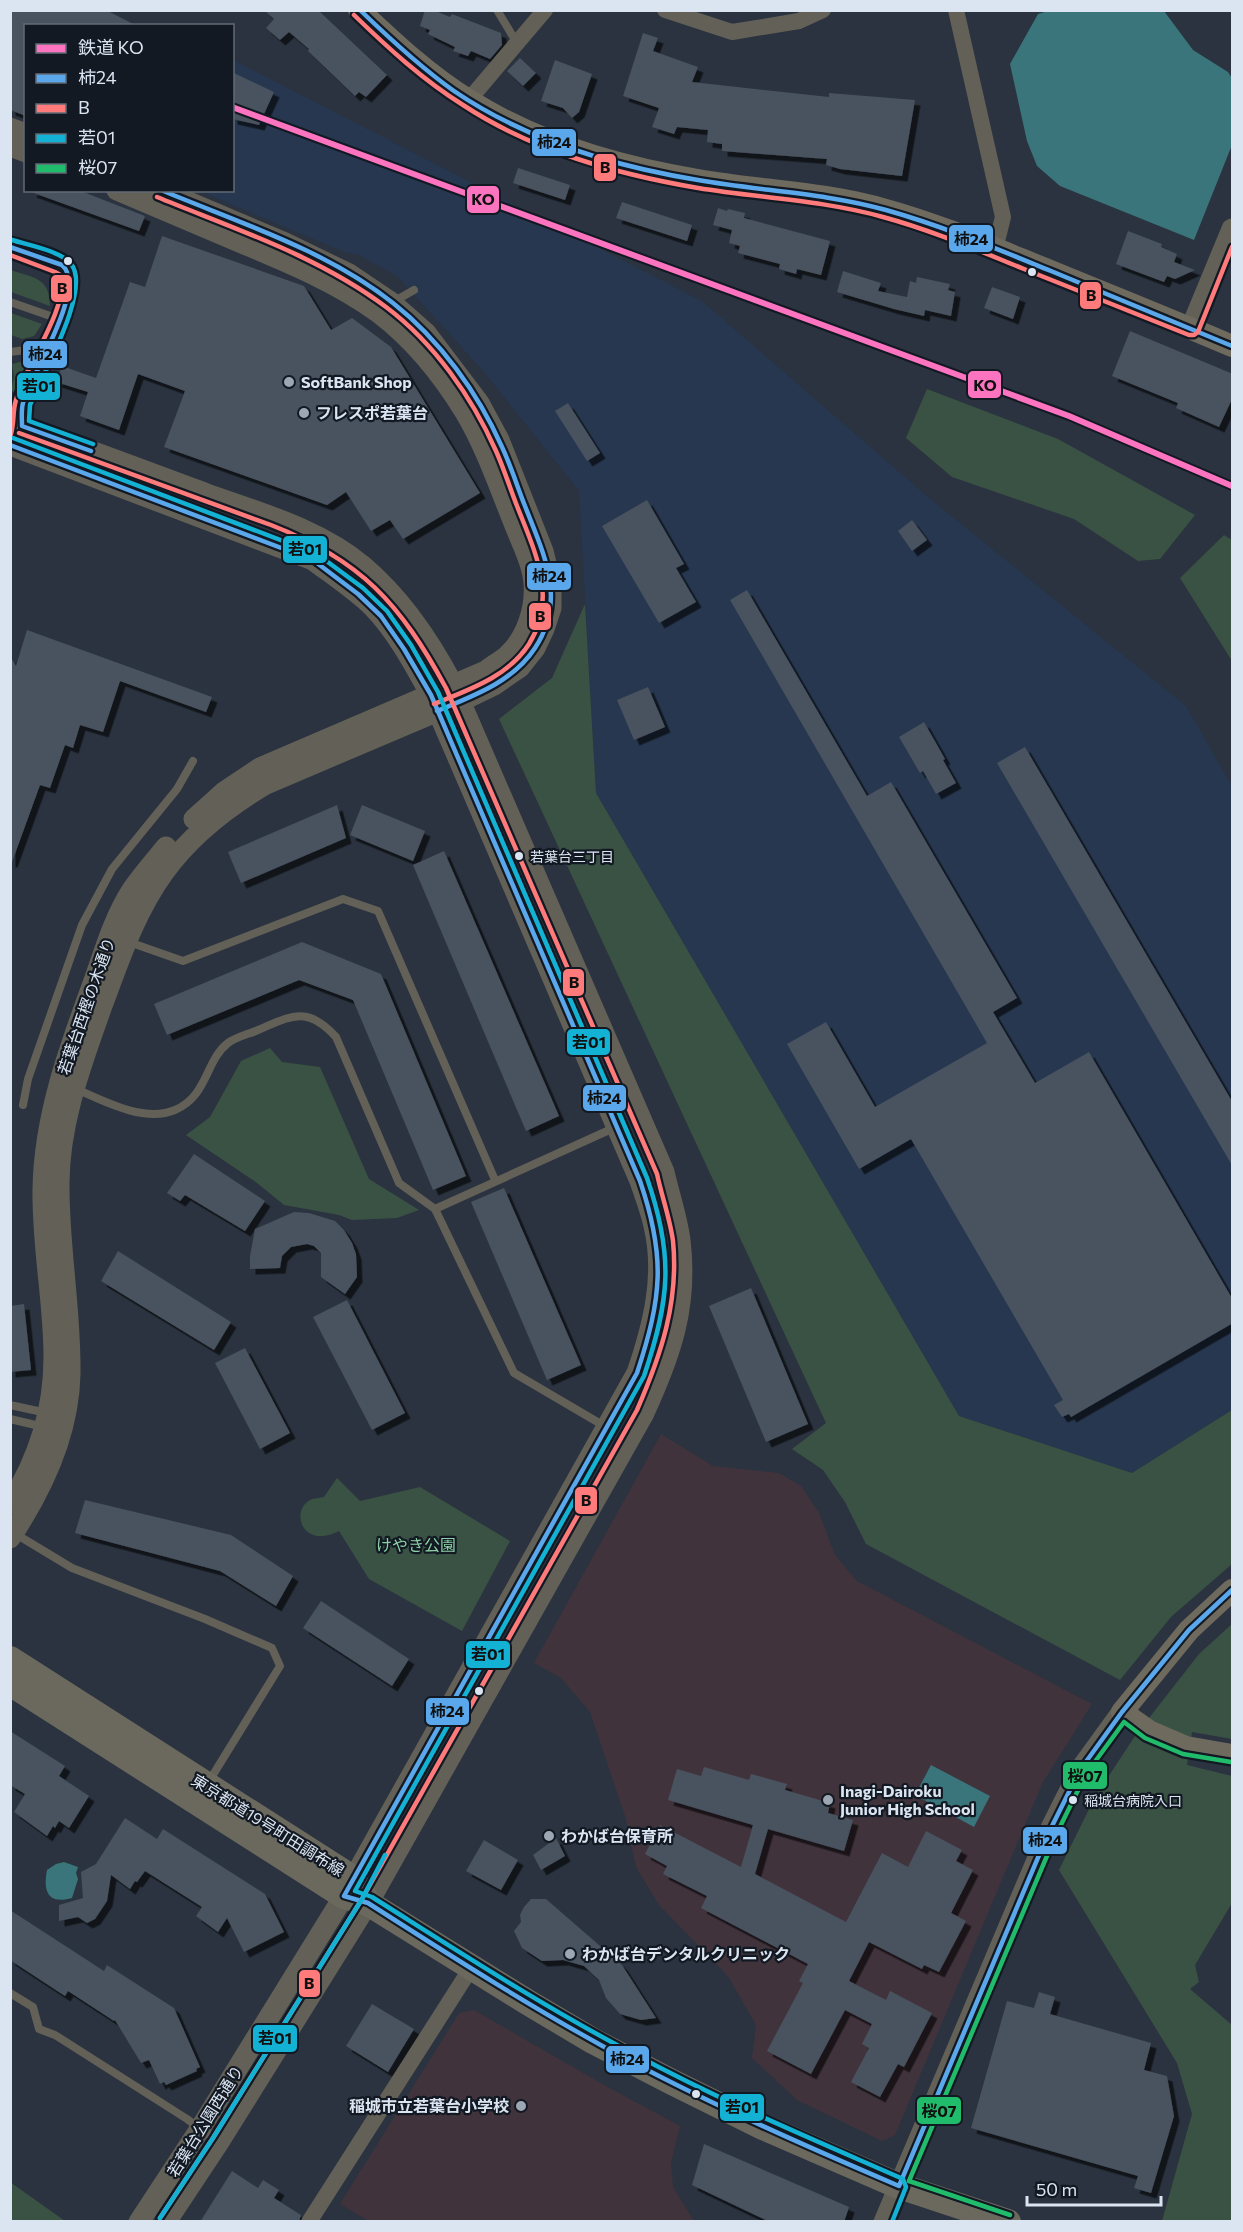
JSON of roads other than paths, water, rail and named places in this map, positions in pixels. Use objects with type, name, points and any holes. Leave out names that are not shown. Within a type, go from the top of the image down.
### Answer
[{"type":"main road","points":[[359,10],[406,54],[468,101],[511,124],[573,150],[639,169],[700,181],[807,193],[885,209],[956,233],[1233,346]]},
{"type":"main road","points":[[1233,1590],[1189,1630],[1122,1712],[1149,1731],[1186,1747],[1233,1755]]},
{"type":"main road","name":"東京都道19号町田調布線","points":[[10,1659],[207,1786],[355,1893]]},
{"type":"main road","name":"東京都道19号町田調布線","points":[[10,1683],[355,1893],[471,1968],[593,2040],[763,2127],[899,2186],[1008,2222]]},
{"type":"street","points":[[468,101],[545,10]]},
{"type":"street","points":[[665,10],[732,32],[799,21],[823,10]]},
{"type":"street","points":[[957,10],[1003,217],[995,249]]},
{"type":"street","points":[[122,192],[281,259],[340,287],[381,314],[416,347],[464,411],[483,444],[527,557],[534,584],[533,604],[521,640],[508,655],[456,694]]},
{"type":"street","points":[[165,192],[296,248],[349,274],[392,303],[426,333],[479,403],[499,440],[539,539],[551,584],[550,608],[535,648],[520,668],[494,685],[456,694]]},
{"type":"street","points":[[1191,328],[1233,229]]},
{"type":"street","points":[[16,424],[274,518],[324,539],[362,565],[390,591],[438,657],[456,694],[664,1172],[680,1239],[681,1282],[673,1340],[667,1360],[644,1413],[355,1893]]},
{"type":"street","points":[[13,446],[313,560],[348,585],[372,607],[393,632],[415,664],[434,703],[640,1181],[655,1227],[658,1261],[657,1297],[651,1334],[637,1373],[355,1893]]},
{"type":"street","name":"若葉台西樫の木通り","points":[[10,1504],[28,1473],[46,1420],[52,1392],[54,1357],[43,1216],[43,1186],[52,1115],[72,1042],[110,936],[131,891],[172,840],[224,792],[260,768],[456,694]]},
{"type":"street","name":"若葉台西樫の木通り","points":[[12,1535],[46,1474],[58,1443],[66,1408],[70,1376],[69,1319],[58,1187],[60,1161],[74,1088],[126,942],[150,893],[165,870],[183,849],[219,815],[267,784],[434,703]]},
{"type":"street","points":[[884,2222],[1048,1834],[1080,1770],[1122,1712]]},
{"type":"street","name":"若葉台公園西通り","points":[[139,2222],[355,1893]]},
{"type":"street","name":"若葉台公園西通り","points":[[166,2222],[219,2142],[355,1893]]},
{"type":"street","points":[[309,2222],[471,1968]]},
{"type":"lane","points":[[497,10],[517,43]]},
{"type":"lane","points":[[10,247],[60,265],[68,270],[71,279],[70,289],[59,319],[22,404],[13,446]]},
{"type":"lane","points":[[392,303],[414,290]]},
{"type":"lane","points":[[10,302],[59,319]]},
{"type":"lane","points":[[10,352],[48,347]]},
{"type":"lane","points":[[23,1105],[28,1078],[82,925],[93,901],[112,869],[177,789],[193,761]]},
{"type":"lane","points":[[126,942],[183,962],[343,899],[378,911],[495,1180]]},
{"type":"lane","points":[[74,1088],[142,1113],[161,1114],[176,1110],[190,1101],[228,1042],[293,1015],[306,1017],[327,1028],[336,1037],[399,1183],[435,1209],[514,1373],[606,1428]]},
{"type":"lane","points":[[435,1209],[617,1127]]},
{"type":"lane","points":[[10,1405],[46,1420]]},
{"type":"lane","points":[[10,1419],[46,1420]]},
{"type":"lane","points":[[12,1535],[72,1568],[205,1619],[272,1648],[280,1666],[207,1786]]},
{"type":"lane","points":[[10,1993],[33,2007],[39,2029],[55,2035],[201,2128],[219,2142]]},
{"type":"rail line","name":"KO","points":[[234,108],[1069,416],[1232,486]]},
{"type":"place","name":"SoftBank Shop","points":[[289,382]]},
{"type":"place","name":"フレスポ若葉台","points":[[304,413]]},
{"type":"place","name":"若葉台三丁目","points":[[519,856]]},
{"type":"place","name":"Inagi-Dairoku Junior High School","points":[[828,1800]]},
{"type":"place","name":"稲城台病院入口","points":[[1073,1800]]},
{"type":"place","name":"わかば台保育所","points":[[549,1836]]},
{"type":"place","name":"わかば台デンタルクリニック","points":[[570,1954]]},
{"type":"place","name":"稲城市立若葉台小学校","points":[[521,2106]]},
{"type":"park label","name":"けやき公園","points":[[416,1545]]}]
